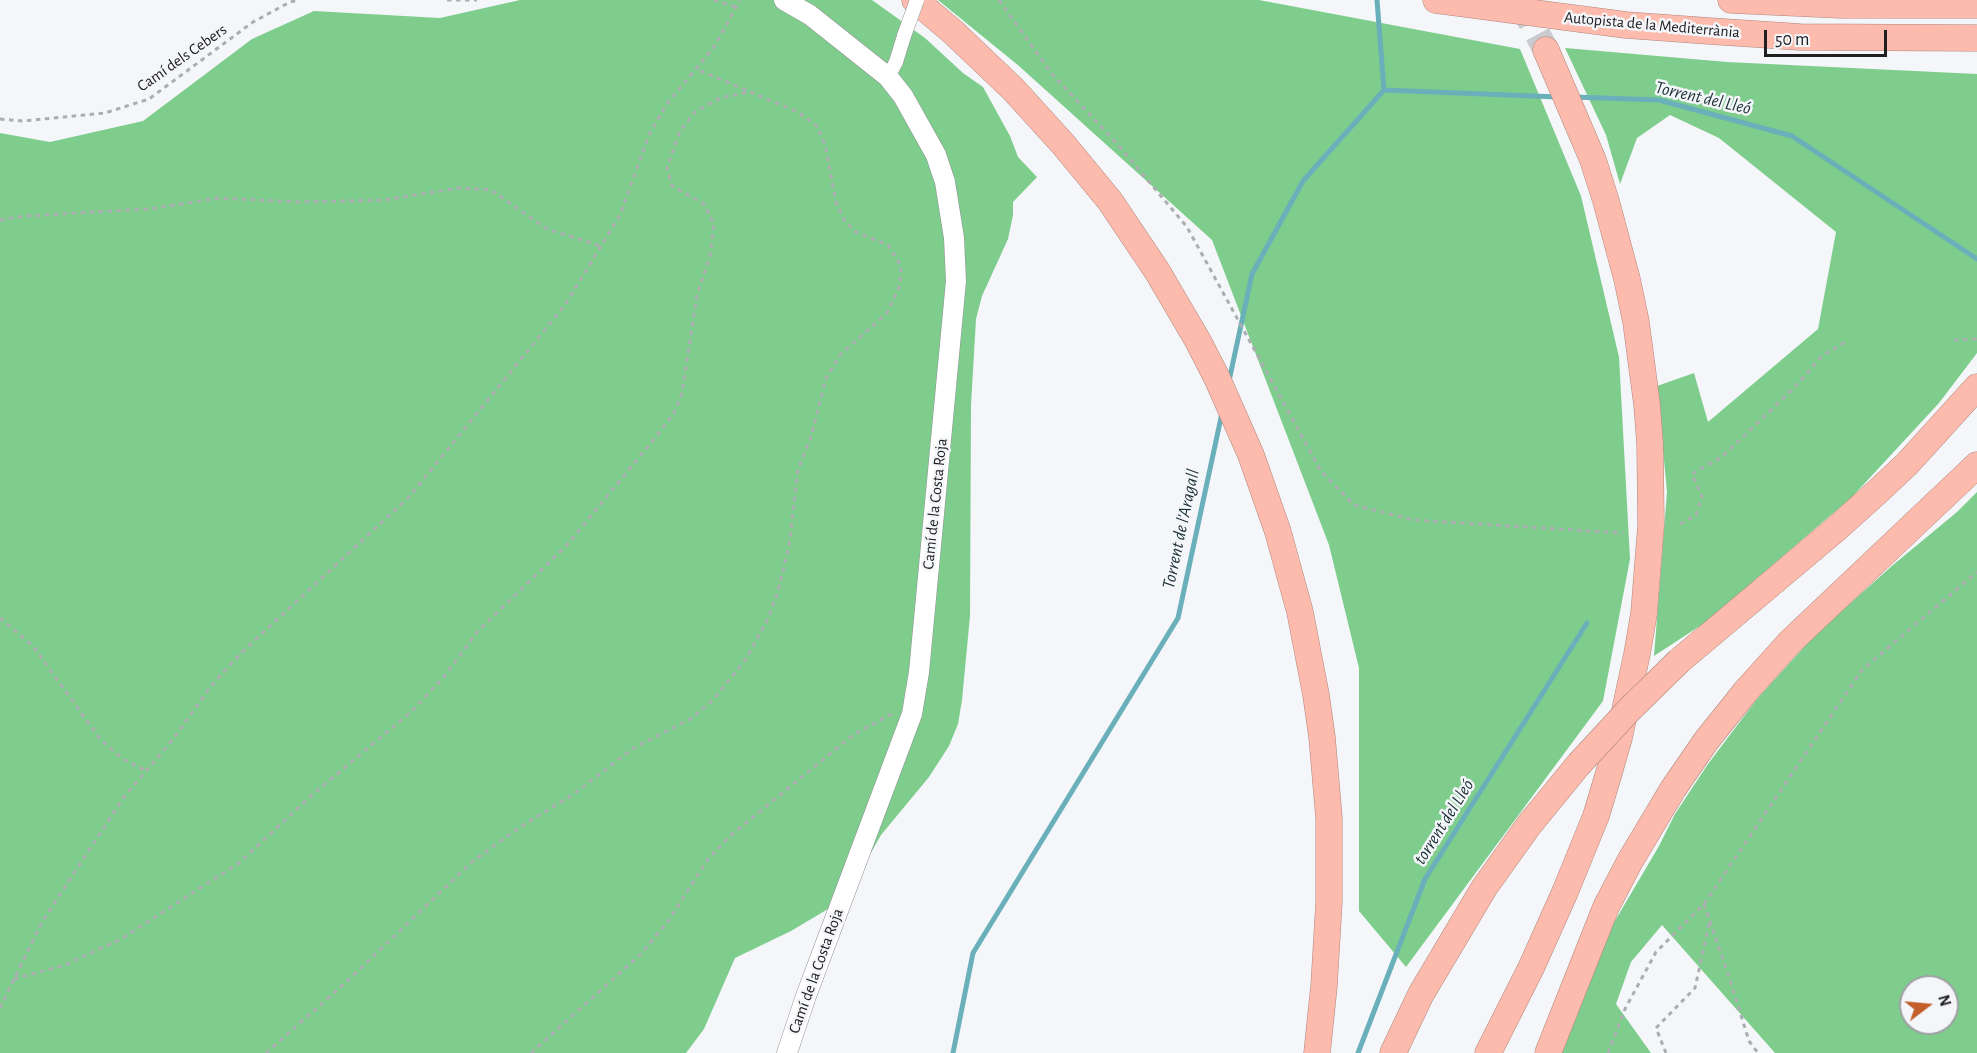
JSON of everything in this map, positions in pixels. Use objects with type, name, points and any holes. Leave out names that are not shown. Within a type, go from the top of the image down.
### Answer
[{"type":"highway","points":[[916,0],[1013,89],[1110,201],[1157,271],[1188,323],[1217,378],[1251,455],[1278,532],[1300,612],[1313,674],[1322,737],[1329,818],[1329,902],[1317,1053]]},
{"type":"highway","name":"Autopista de la Mediterrània","points":[[1436,0],[1626,25],[1709,31],[1800,37],[1977,38]]},
{"type":"highway","name":"Autopista de la Mediterrània","points":[[1731,0],[1841,5],[1977,5]]},
{"type":"highway","points":[[1488,1053],[1531,968],[1596,816],[1624,718],[1638,654],[1644,613],[1651,525],[1647,405],[1638,332],[1627,279],[1593,160],[1546,50]]},
{"type":"highway","points":[[1393,1053],[1421,994],[1479,896],[1529,825],[1579,764],[1679,661],[1907,464],[1977,387]]},
{"type":"highway","points":[[1548,1053],[1583,960],[1606,907],[1630,861],[1673,789],[1706,741],[1746,691],[1791,642],[1977,465]]},
{"type":"street","name":"Camí de la Costa Roja","points":[[784,0],[810,15],[888,77],[903,96],[936,155],[945,182],[953,229],[956,281],[919,672],[912,714],[806,996],[787,1053]]},
{"type":"street","points":[[888,77],[896,62],[916,0]]},
{"type":"path","name":"Camí dels Cebers","points":[[0,119],[23,121],[105,113],[150,99],[253,22],[290,2],[299,0]]},
{"type":"path","points":[[447,0],[477,0]]},
{"type":"path","points":[[714,0],[736,7]]},
{"type":"path","points":[[0,1008],[42,922],[124,797],[174,738],[212,686],[241,653],[409,496],[565,305],[620,215],[649,135],[666,105],[714,47],[740,0]]},
{"type":"path","points":[[999,0],[1052,74],[1119,146],[1187,227],[1321,471],[1354,505],[1414,520],[1623,533]]},
{"type":"path","points":[[266,1053],[344,984],[473,861],[520,827],[574,794],[632,749],[692,718],[707,706],[746,659],[768,619],[778,591],[789,546],[798,469],[810,437],[826,378],[840,355],[887,313],[900,285],[901,266],[888,245],[855,232],[844,220],[836,202],[825,144],[817,126],[798,112],[696,69]]},
{"type":"path","points":[[14,979],[65,964],[121,939],[239,863],[312,795],[411,711],[443,678],[478,631],[567,545],[659,433],[674,413],[682,393],[698,295],[710,256],[714,224],[704,204],[672,186],[668,168],[680,131],[695,112],[720,98],[750,92]]},
{"type":"path","points":[[0,220],[25,216],[149,208],[219,198],[298,202],[384,200],[458,188],[491,190],[547,229],[601,246]]},
{"type":"path","points":[[1954,340],[1977,339]]},
{"type":"path","points":[[1680,524],[1696,515],[1702,497],[1692,474],[1722,457],[1794,388],[1823,355],[1848,341]]},
{"type":"path","points":[[1608,1053],[1625,1010],[1656,952],[1704,904],[1863,670],[1977,572]]},
{"type":"path","points":[[0,618],[33,646],[100,739],[123,759],[146,771]]},
{"type":"path","points":[[531,1053],[640,954],[669,920],[708,859],[730,836],[853,735],[894,712],[912,714]]},
{"type":"path","points":[[1704,904],[1730,976],[1749,1041],[1758,1053]]},
{"type":"path","points":[[1666,1053],[1656,1028],[1695,988],[1710,922]]},
{"type":"green space","points":[[520,0],[872,0],[925,38],[963,73],[983,87],[1010,136],[1018,157],[1037,177],[1013,202],[1008,239],[982,296],[976,319],[971,405],[970,616],[962,700],[958,724],[949,746],[929,777],[881,835],[856,879],[833,906],[791,931],[735,958],[704,1029],[686,1053],[0,1053],[0,133],[50,142],[143,121],[252,39],[314,11],[440,18]]},
{"type":"green space","points":[[938,0],[1259,0],[1520,49],[1581,196],[1619,357],[1630,559],[1603,701],[1406,967],[1359,911],[1359,668],[1329,545],[1212,240],[1019,66]]},
{"type":"green space","points":[[1565,48],[1727,62],[1977,74],[1977,353],[1939,403],[1852,497],[1706,622],[1654,656],[1667,492],[1657,386],[1694,373],[1708,422],[1818,329],[1836,232],[1719,138],[1670,115],[1637,138],[1620,184],[1606,135]]},
{"type":"green space","points":[[1977,492],[1977,1053],[1775,1053],[1662,925],[1631,962],[1616,1004],[1651,1053],[1559,1053],[1606,936],[1659,846],[1675,814],[1708,764],[1757,699],[1816,634],[1957,512]]},
{"type":"waterway","name":"Torrent de l'Aragall","points":[[1229,381],[1252,274],[1303,181],[1384,90],[1377,0]]},
{"type":"waterway","name":"Torrent del Lleó","points":[[1384,90],[1558,97]]},
{"type":"waterway","name":"Torrent del Lleó","points":[[1574,97],[1659,100],[1792,136],[1977,259]]},
{"type":"waterway","name":"Torrent de l'Aragall","points":[[953,1053],[973,953],[1178,618],[1222,413]]},
{"type":"waterway","name":"torrent del Lleó","points":[[1358,1053],[1425,879],[1587,623]]},
{"type":"tunnel","points":[[1519,0],[1546,50]]}]
